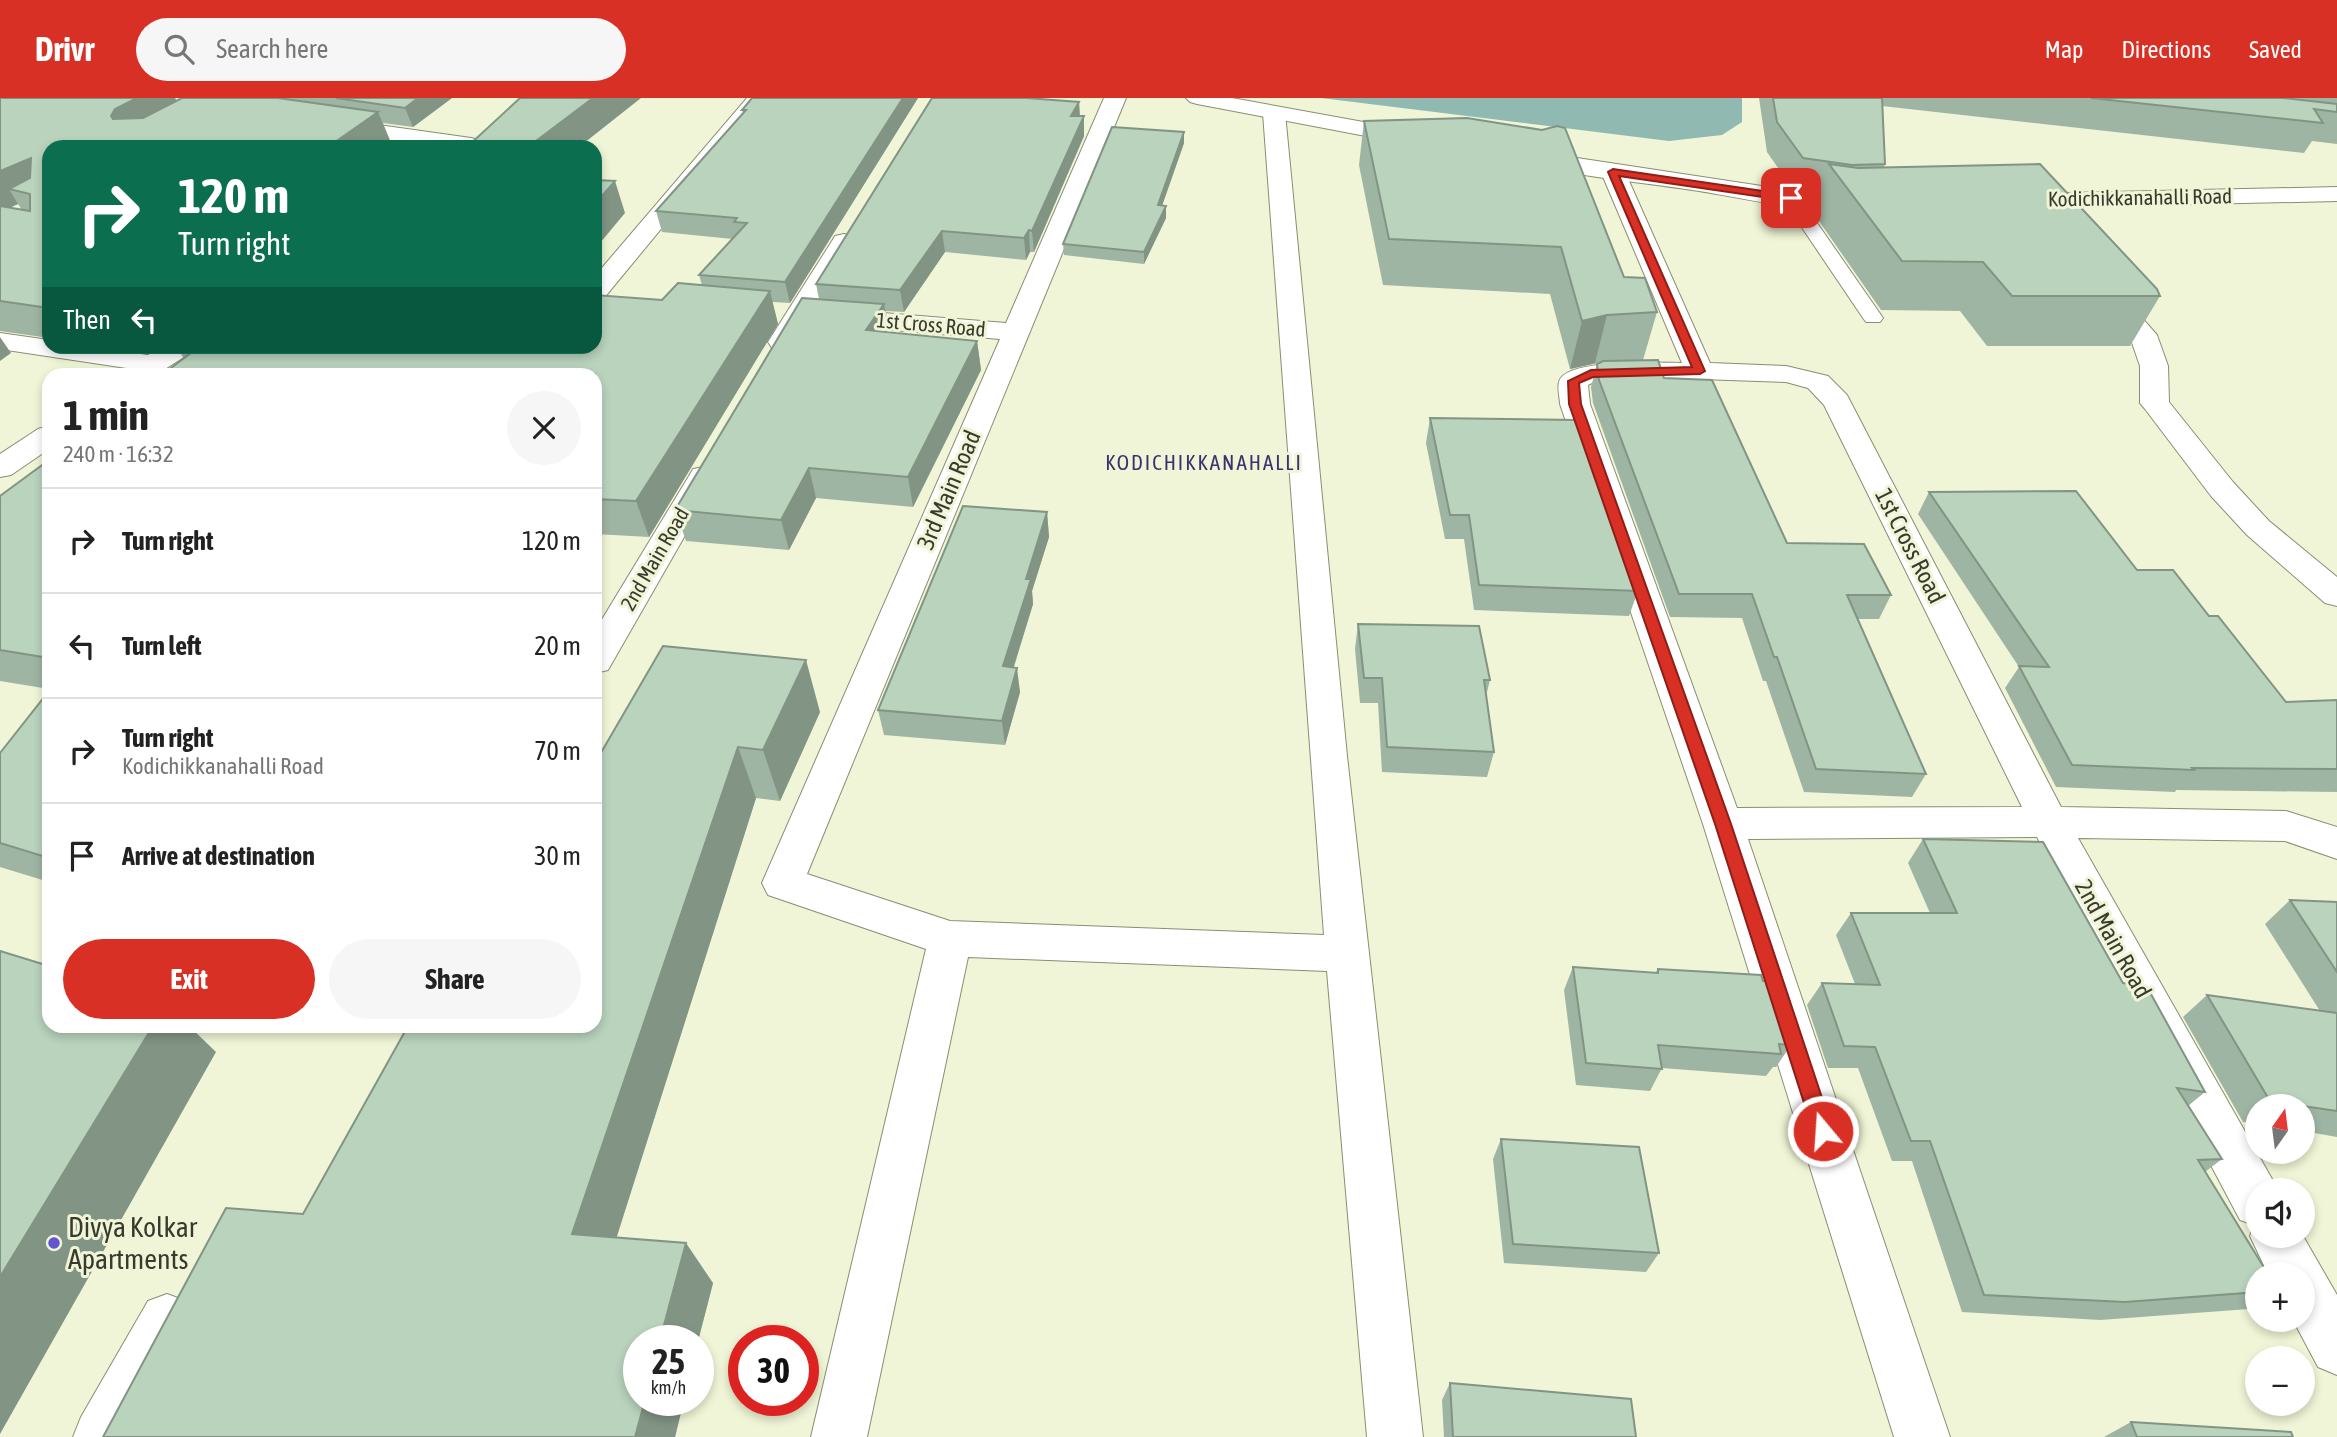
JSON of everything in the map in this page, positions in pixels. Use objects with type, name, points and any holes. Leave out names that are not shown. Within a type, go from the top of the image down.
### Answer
[{"type":"street","points":[[602,284],[758,98]]},
{"type":"street","name":"3rd Main Road","points":[[950,939],[783,883],[1115,98]]},
{"type":"street","points":[[1197,98],[1432,141]]},
{"type":"street","points":[[1274,113],[1347,954],[1395,1437]]},
{"type":"street","points":[[321,124],[429,140]]},
{"type":"street","points":[[478,140],[492,130]]},
{"type":"street","points":[[1509,154],[1840,205],[1893,203]]},
{"type":"street","points":[[1613,172],[1700,371]]},
{"type":"street","name":"Kodichikkanahalli Road","points":[[2052,232],[2012,201],[2337,194]]},
{"type":"street","points":[[771,362],[785,314],[855,223]]},
{"type":"street","points":[[2088,273],[2143,335],[2154,366],[2155,403],[2222,489],[2258,528],[2337,595]]},
{"type":"street","points":[[602,300],[622,301]]},
{"type":"street","name":"1st Cross Road","points":[[785,314],[1017,332]]},
{"type":"street","points":[[0,341],[42,349]]},
{"type":"street","points":[[68,354],[141,368]]},
{"type":"street","points":[[148,368],[169,354]]},
{"type":"street","name":"1st Cross Road","points":[[1723,824],[1575,404],[1573,381],[1591,373],[1700,371],[1786,374],[1818,382],[1837,401],[2049,822]]},
{"type":"street","points":[[0,468],[42,440]]},
{"type":"street","name":"2nd Main Road","points":[[602,649],[714,458]]},
{"type":"street","points":[[1922,1437],[1723,824],[2049,822],[2286,826],[2337,843]]},
{"type":"street","name":"2nd Main Road","points":[[2049,822],[2245,1179]]},
{"type":"street","points":[[839,1437],[950,939],[1347,954]]},
{"type":"street","points":[[101,1437],[193,1274]]},
{"type":"street","points":[[2315,1308],[2337,1348]]},
{"type":"lane","points":[[1791,198],[1873,318]]},
{"type":"water","points":[[1321,98],[1742,98],[1742,122],[1722,135],[1669,141]]},
{"type":"building","points":[[0,98],[137,98],[115,109],[111,116],[113,119],[143,118],[182,98],[278,98],[378,112],[338,140],[42,140],[42,307],[0,301],[0,206],[30,211],[30,194],[9,189],[30,178],[31,158],[0,171]]},
{"type":"building","points":[[336,98],[418,98],[405,108]]},
{"type":"building","points":[[520,98],[593,98],[537,140],[475,140]]},
{"type":"building","points":[[752,98],[903,98],[785,282],[699,275],[747,223],[734,222],[737,218],[656,211],[746,110],[742,110]]},
{"type":"building","points":[[932,98],[1027,98],[1079,102],[1071,116],[1084,116],[1032,231],[1029,230],[1024,238],[942,231],[900,290],[816,284]]},
{"type":"building","points":[[1773,98],[1882,98],[1885,164],[1852,165],[1803,158],[1777,122]]},
{"type":"building","points":[[2091,98],[2283,98],[2337,104],[2337,112],[2314,109],[2323,123]]},
{"type":"building","points":[[1467,118],[1542,130],[1557,126],[1565,128],[1624,277],[1645,278],[1657,312],[1607,315],[1582,321],[1561,247],[1389,239],[1364,121]]},
{"type":"building","points":[[1112,127],[1184,132],[1158,205],[1166,206],[1144,252],[1063,244]]},
{"type":"building","points":[[1829,164],[1858,168],[2040,164],[2157,289],[2160,296],[2012,296],[1983,262],[1902,261]]},
{"type":"building","points":[[602,180],[615,181],[602,196]]},
{"type":"building","points":[[678,283],[770,291],[636,501],[602,499],[602,368],[171,368],[189,354],[602,354],[602,296],[662,300]]},
{"type":"building","points":[[802,298],[884,304],[866,330],[977,341],[908,477],[809,468],[781,520],[675,510]]},
{"type":"building","points":[[1658,360],[1664,378],[1712,380],[1787,543],[1864,544],[1891,595],[1847,595],[1926,774],[1816,769],[1752,594],[1679,594],[1599,380],[1597,364],[1603,361]]},
{"type":"building","points":[[1430,418],[1577,420],[1638,591],[1479,585],[1469,515],[1450,515]]},
{"type":"building","points":[[42,465],[42,657],[0,650],[0,496]]},
{"type":"building","points":[[2076,491],[2137,570],[2173,570],[2209,616],[2218,616],[2286,702],[2337,700],[2337,769],[2192,768],[2194,770],[2072,765],[2019,666],[2049,667],[1929,492]]},
{"type":"building","points":[[963,506],[1047,512],[1026,579],[1031,579],[1003,666],[1017,668],[1002,721],[878,710]]},
{"type":"building","points":[[1358,624],[1479,626],[1490,680],[1484,680],[1494,752],[1387,747],[1382,678],[1364,678]]},
{"type":"building","points":[[663,646],[806,660],[763,750],[738,747],[572,1234],[686,1243],[664,1325],[623,1325],[623,1416],[641,1416],[635,1437],[103,1437],[226,1208],[303,1214],[404,1033],[602,1033],[602,751]]},
{"type":"building","points":[[42,700],[42,856],[0,843],[0,753]]},
{"type":"building","points":[[1923,839],[2043,842],[2123,983],[2147,987],[2205,1092],[2177,1088],[2222,1159],[2198,1160],[2245,1237],[2245,1248],[2252,1248],[2261,1262],[2245,1262],[2245,1293],[2125,1302],[1984,1295],[1930,1141],[1911,1141],[1875,1047],[1844,1046],[1822,983],[1880,985],[1851,913],[1957,913]]},
{"type":"building","points":[[2290,900],[2337,902],[2337,972]]},
{"type":"building","points":[[0,951],[42,964],[42,1033],[149,1033],[0,1277]]},
{"type":"building","points":[[1573,967],[1658,973],[1658,969],[1761,975],[1763,981],[1770,981],[1791,1045],[1779,1044],[1781,1054],[1658,1045],[1662,1069],[1586,1063]]},
{"type":"building","points":[[2207,995],[2337,1013],[2337,1111],[2315,1108],[2315,1094],[2266,1094]]},
{"type":"building","points":[[1501,1139],[1639,1147],[1659,1253],[1513,1244]]},
{"type":"building","points":[[1450,1383],[1631,1399],[1636,1437],[1453,1437]]},
{"type":"building","points":[[2131,1422],[2291,1432],[2293,1437],[2137,1437]]},
{"type":"place","name":"Divya Kolkar Apartments","points":[[54,1243]]},
{"type":"district","name":"KODICHIKKANAHALLI","points":[[1204,463]]},
{"type":"route","points":[[1791,198],[1613,172],[1700,371],[1591,373],[1573,381],[1575,404],[1723,824],[1823,1131]]}]
